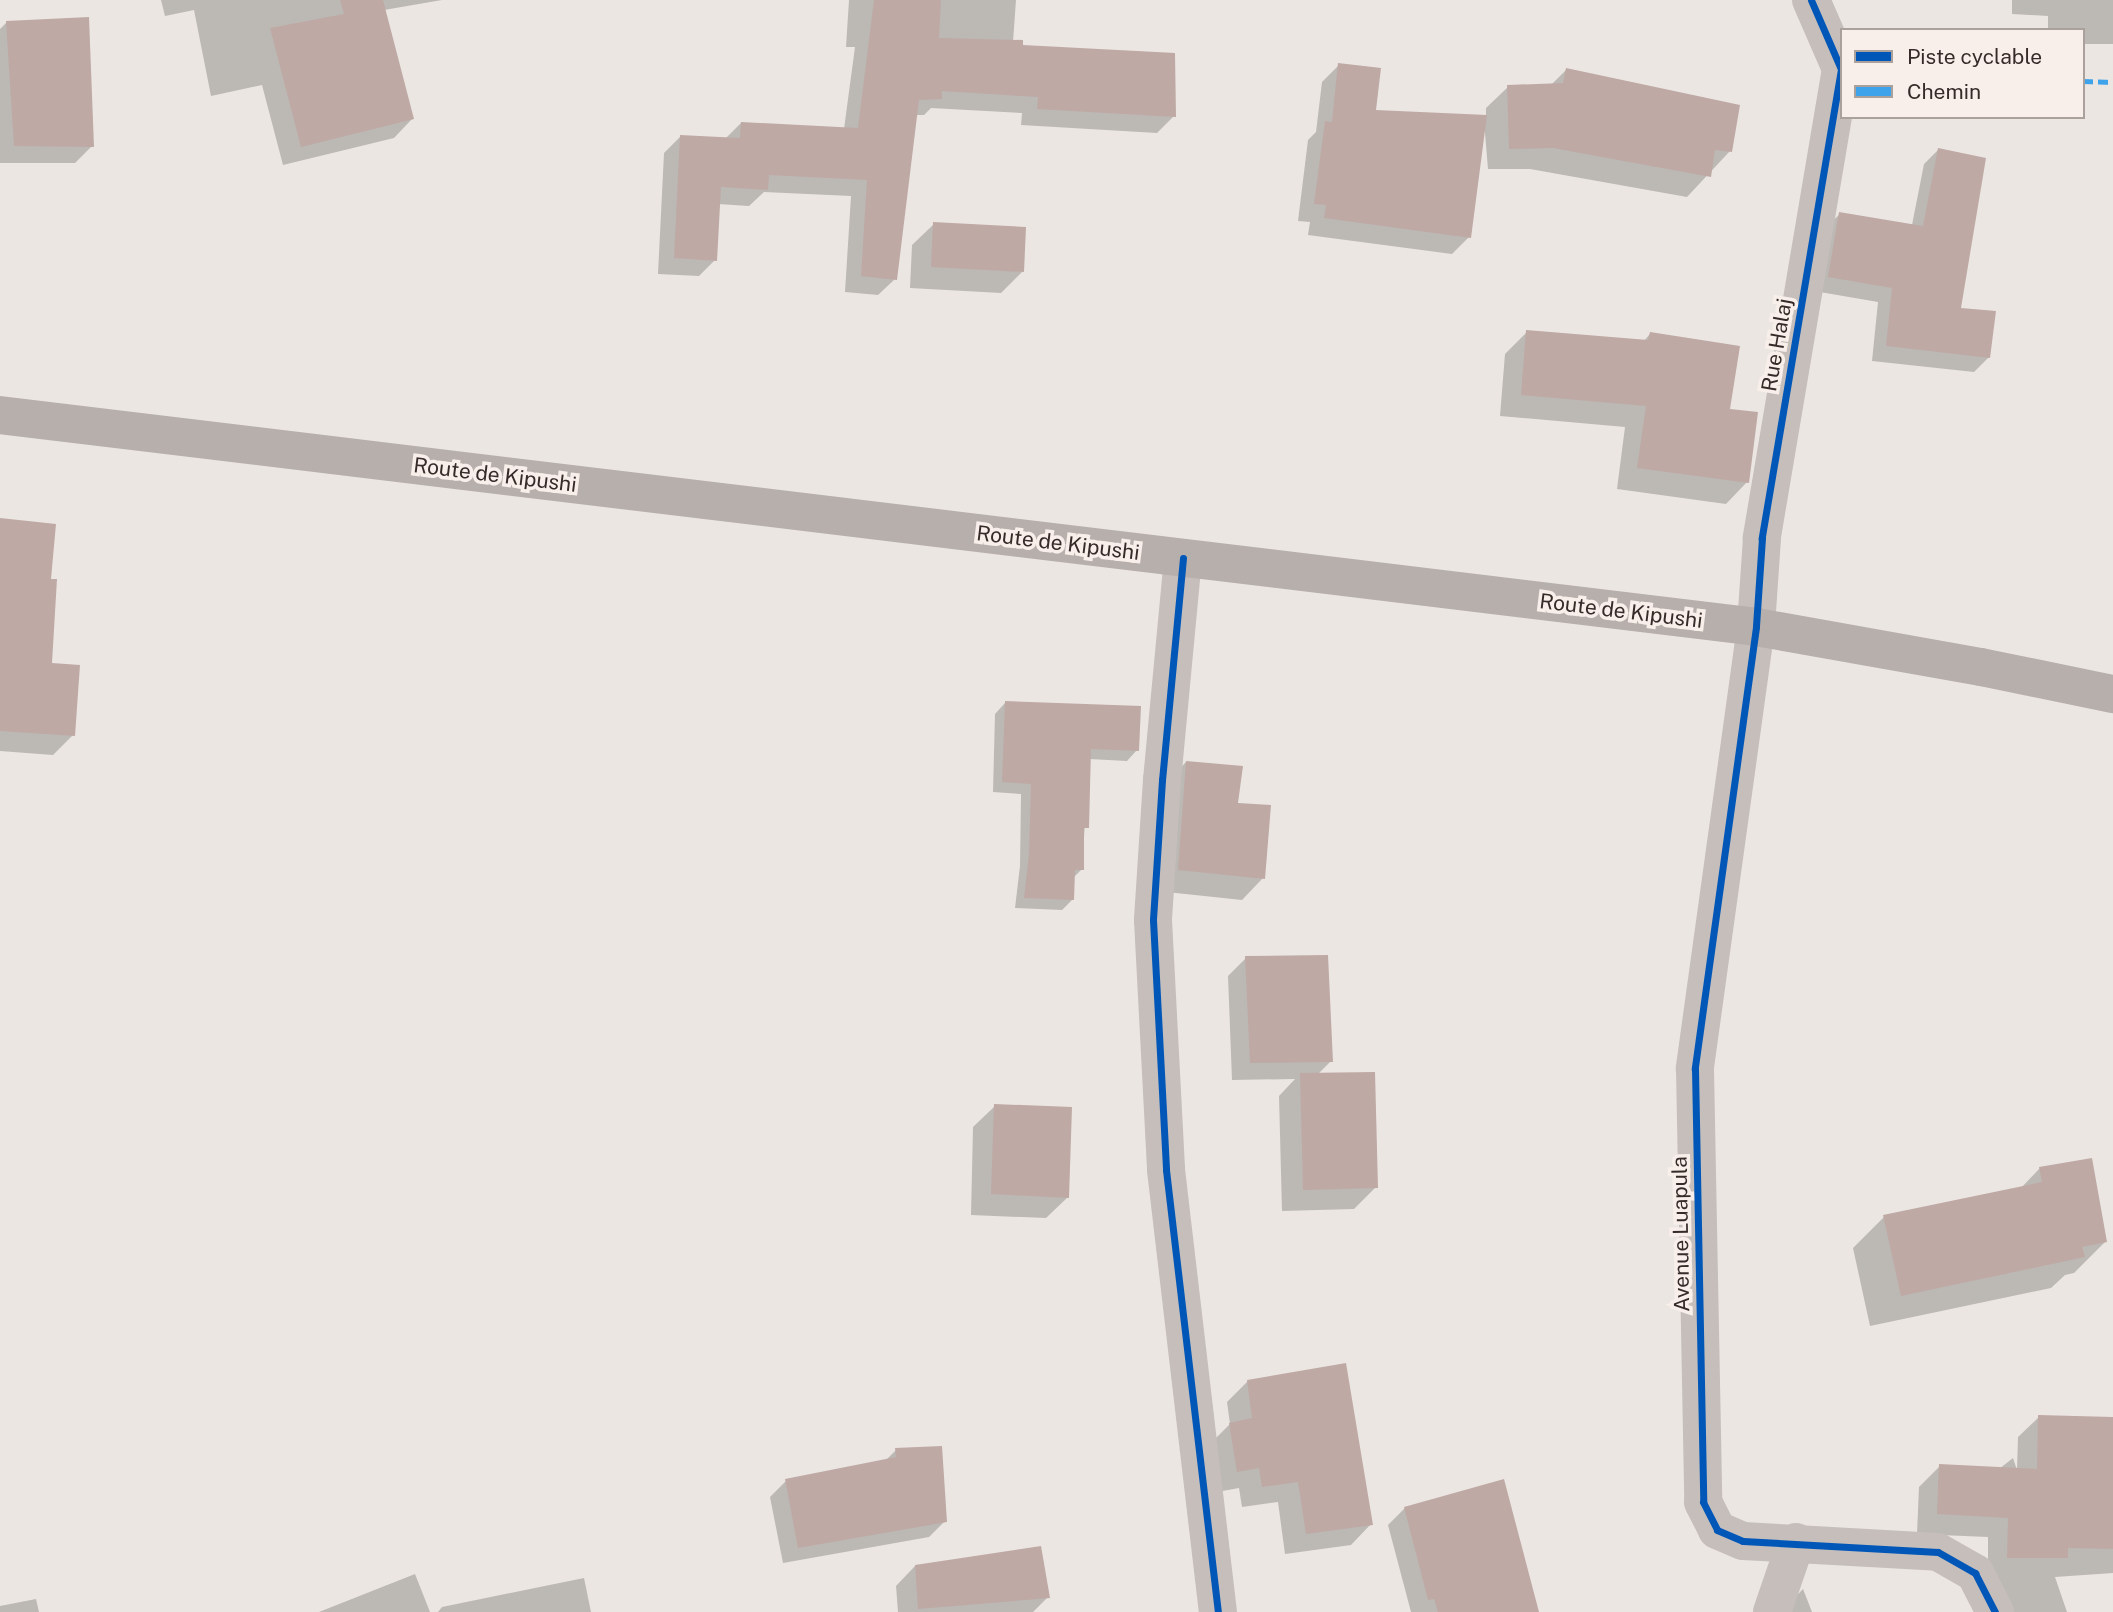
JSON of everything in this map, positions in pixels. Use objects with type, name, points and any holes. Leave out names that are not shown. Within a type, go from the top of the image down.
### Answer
[{"type":"main road","name":"Route de Kipushi","points":[[0,415],[1756,627],[2113,694]]},
{"type":"street","points":[[1811,0],[1840,67]]},
{"type":"street","name":"Rue Halaj","points":[[1756,627],[1762,538],[1840,75]]},
{"type":"street","points":[[1183,558],[1162,780],[1153,920],[1166,1170],[1218,1612]]},
{"type":"street","name":"Avenue Luapula","points":[[1756,627],[1695,1069],[1703,1502],[1717,1530],[1743,1541],[1938,1552],[1975,1573],[1996,1612]]},
{"type":"street","points":[[1772,1612],[1796,1542]]},
{"type":"building","points":[[340,0],[383,0],[414,119],[301,147],[270,28],[344,14]]},
{"type":"building","points":[[874,0],[941,0],[939,38],[1023,40],[1023,45],[1175,53],[1176,117],[1037,109],[1038,97],[942,91],[942,99],[919,100],[897,280],[861,276],[867,180],[769,175],[768,190],[721,187],[717,261],[674,258],[680,135],[740,138],[741,122],[858,128]]},
{"type":"building","points":[[89,17],[94,147],[14,146],[6,21]]},
{"type":"building","points":[[1338,63],[1381,68],[1376,110],[1487,115],[1471,238],[1324,218],[1326,205],[1314,204],[1325,121],[1332,122]]},
{"type":"building","points":[[1566,68],[1740,105],[1732,152],[1715,150],[1711,177],[1553,148],[1509,149],[1507,85],[1563,83]]},
{"type":"building","points":[[1938,148],[1986,158],[1961,308],[1996,311],[1990,358],[1886,346],[1892,288],[1828,277],[1839,212],[1923,226]]},
{"type":"building","points":[[933,222],[1026,227],[1024,272],[931,267]]},
{"type":"building","points":[[1526,330],[1648,340],[1650,332],[1740,346],[1730,409],[1758,412],[1749,483],[1637,468],[1646,406],[1521,395]]},
{"type":"building","points":[[0,518],[56,524],[51,579],[57,579],[52,663],[80,665],[75,736],[0,731]]},
{"type":"building","points":[[1005,701],[1141,706],[1139,751],[1091,749],[1089,828],[1084,828],[1084,870],[1075,870],[1074,900],[1024,898],[1029,854],[1031,784],[1002,782]]},
{"type":"building","points":[[1186,761],[1243,766],[1238,803],[1271,805],[1265,879],[1178,870]]},
{"type":"building","points":[[1328,955],[1333,1062],[1250,1063],[1245,956]]},
{"type":"building","points":[[1375,1072],[1378,1188],[1303,1190],[1300,1073]]},
{"type":"building","points":[[994,1104],[1072,1107],[1069,1198],[991,1194]]},
{"type":"building","points":[[2092,1158],[2107,1242],[2082,1247],[2085,1257],[1901,1296],[1883,1215],[2042,1182],[2039,1167]]},
{"type":"building","points":[[1346,1363],[1373,1525],[1306,1534],[1298,1482],[1262,1487],[1259,1468],[1237,1472],[1229,1423],[1252,1418],[1247,1380]]},
{"type":"building","points":[[2038,1415],[2113,1417],[2113,1549],[2068,1548],[2068,1558],[2007,1558],[2008,1518],[1937,1514],[1939,1464],[2037,1469]]},
{"type":"building","points":[[942,1446],[947,1522],[798,1548],[785,1479],[896,1457],[895,1448]]},
{"type":"building","points":[[1504,1479],[1539,1612],[1438,1612],[1434,1599],[1428,1600],[1404,1507]]},
{"type":"building","points":[[1041,1546],[1050,1598],[918,1609],[915,1565]]},
{"type":"marked path","points":[[2085,81],[2113,82]]},
{"type":"cycle path","points":[[1811,0],[1840,67]]},
{"type":"cycle path","points":[[1840,75],[1762,538],[1756,627],[1695,1069],[1703,1502],[1717,1530],[1743,1541],[1938,1552],[1975,1573],[1995,1612]]},
{"type":"cycle path","points":[[1183,558],[1162,780],[1153,920],[1166,1170],[1218,1612]]}]
